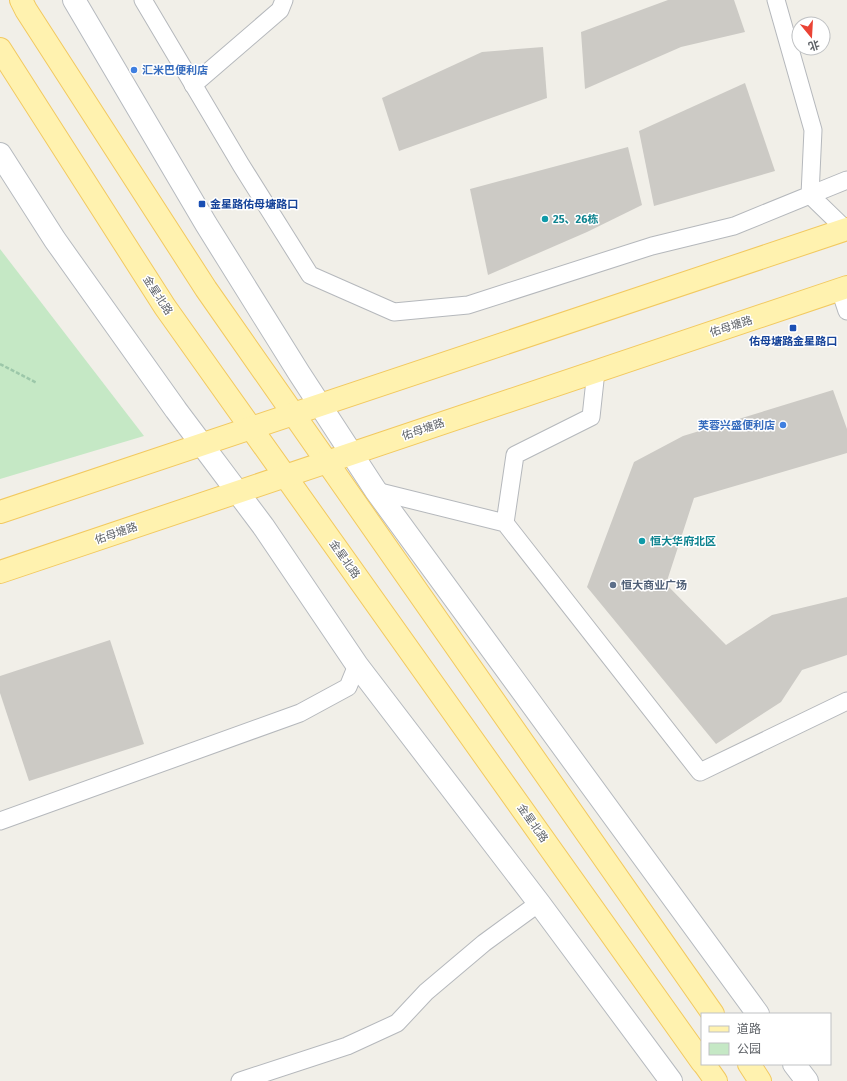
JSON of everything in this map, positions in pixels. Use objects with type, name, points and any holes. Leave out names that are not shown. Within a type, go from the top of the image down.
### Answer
[{"type":"main road","points":[[21,0],[206,289],[713,1013]]},
{"type":"main road","name":"金星北路","points":[[0,49],[166,307],[701,1060]]},
{"type":"main road","points":[[0,512],[846,229]]},
{"type":"main road","name":"佑母塘路","points":[[0,572],[844,288]]},
{"type":"main road","name":"金星北路","points":[[704,1065],[716,1081]]},
{"type":"main road","points":[[749,1065],[760,1081]]},
{"type":"street","points":[[74,0],[206,224],[319,405],[376,491],[757,1013]]},
{"type":"street","points":[[143,0],[193,85],[310,275],[394,312],[468,305],[652,246],[734,226],[847,180]]},
{"type":"street","points":[[193,85],[280,10],[284,0]]},
{"type":"street","points":[[776,0],[813,130],[810,195],[846,229]]},
{"type":"street","points":[[0,154],[55,240],[263,526],[357,664],[539,903],[671,1081]]},
{"type":"street","points":[[844,288],[847,311]]},
{"type":"street","points":[[505,523],[515,455],[591,417],[596,371]]},
{"type":"street","points":[[376,491],[505,523],[700,772],[847,701]]},
{"type":"street","points":[[0,821],[300,713],[348,687],[357,664]]},
{"type":"street","points":[[240,1081],[347,1046],[397,1023],[426,992],[484,943],[539,903]]},
{"type":"street","points":[[795,1065],[807,1081]]},
{"type":"path","points":[[0,364],[37,383]]},
{"type":"green space","points":[[0,249],[144,436],[0,479]]},
{"type":"building","points":[[668,0],[734,0],[745,32],[681,47],[585,89],[581,32]]},
{"type":"building","points":[[543,47],[547,98],[399,151],[382,98],[482,52]]},
{"type":"building","points":[[745,83],[775,171],[654,206],[639,131]]},
{"type":"building","name":"25、26栋","points":[[628,147],[642,205],[587,232],[488,275],[470,189]]},
{"type":"building","name":"恒大华府北区","points":[[833,390],[847,429],[847,453],[694,498],[666,584],[726,645],[772,615],[847,597],[847,655],[802,670],[781,702],[716,744],[587,587],[634,462],[683,436]]},
{"type":"building","points":[[110,640],[144,744],[29,781],[0,693],[0,676]]},
{"type":"place","name":"汇米巴便利店","points":[[134,70]]},
{"type":"place","name":"金星路佑母塘路口","points":[[202,204]]},
{"type":"place","name":"25、26栋","points":[[545,219]]},
{"type":"place","name":"佑母塘路金星路口","points":[[793,328]]},
{"type":"place","name":"芙蓉兴盛便利店","points":[[783,425]]},
{"type":"place","name":"恒大华府北区","points":[[642,541]]},
{"type":"place","name":"恒大商业广场","points":[[613,585]]}]
